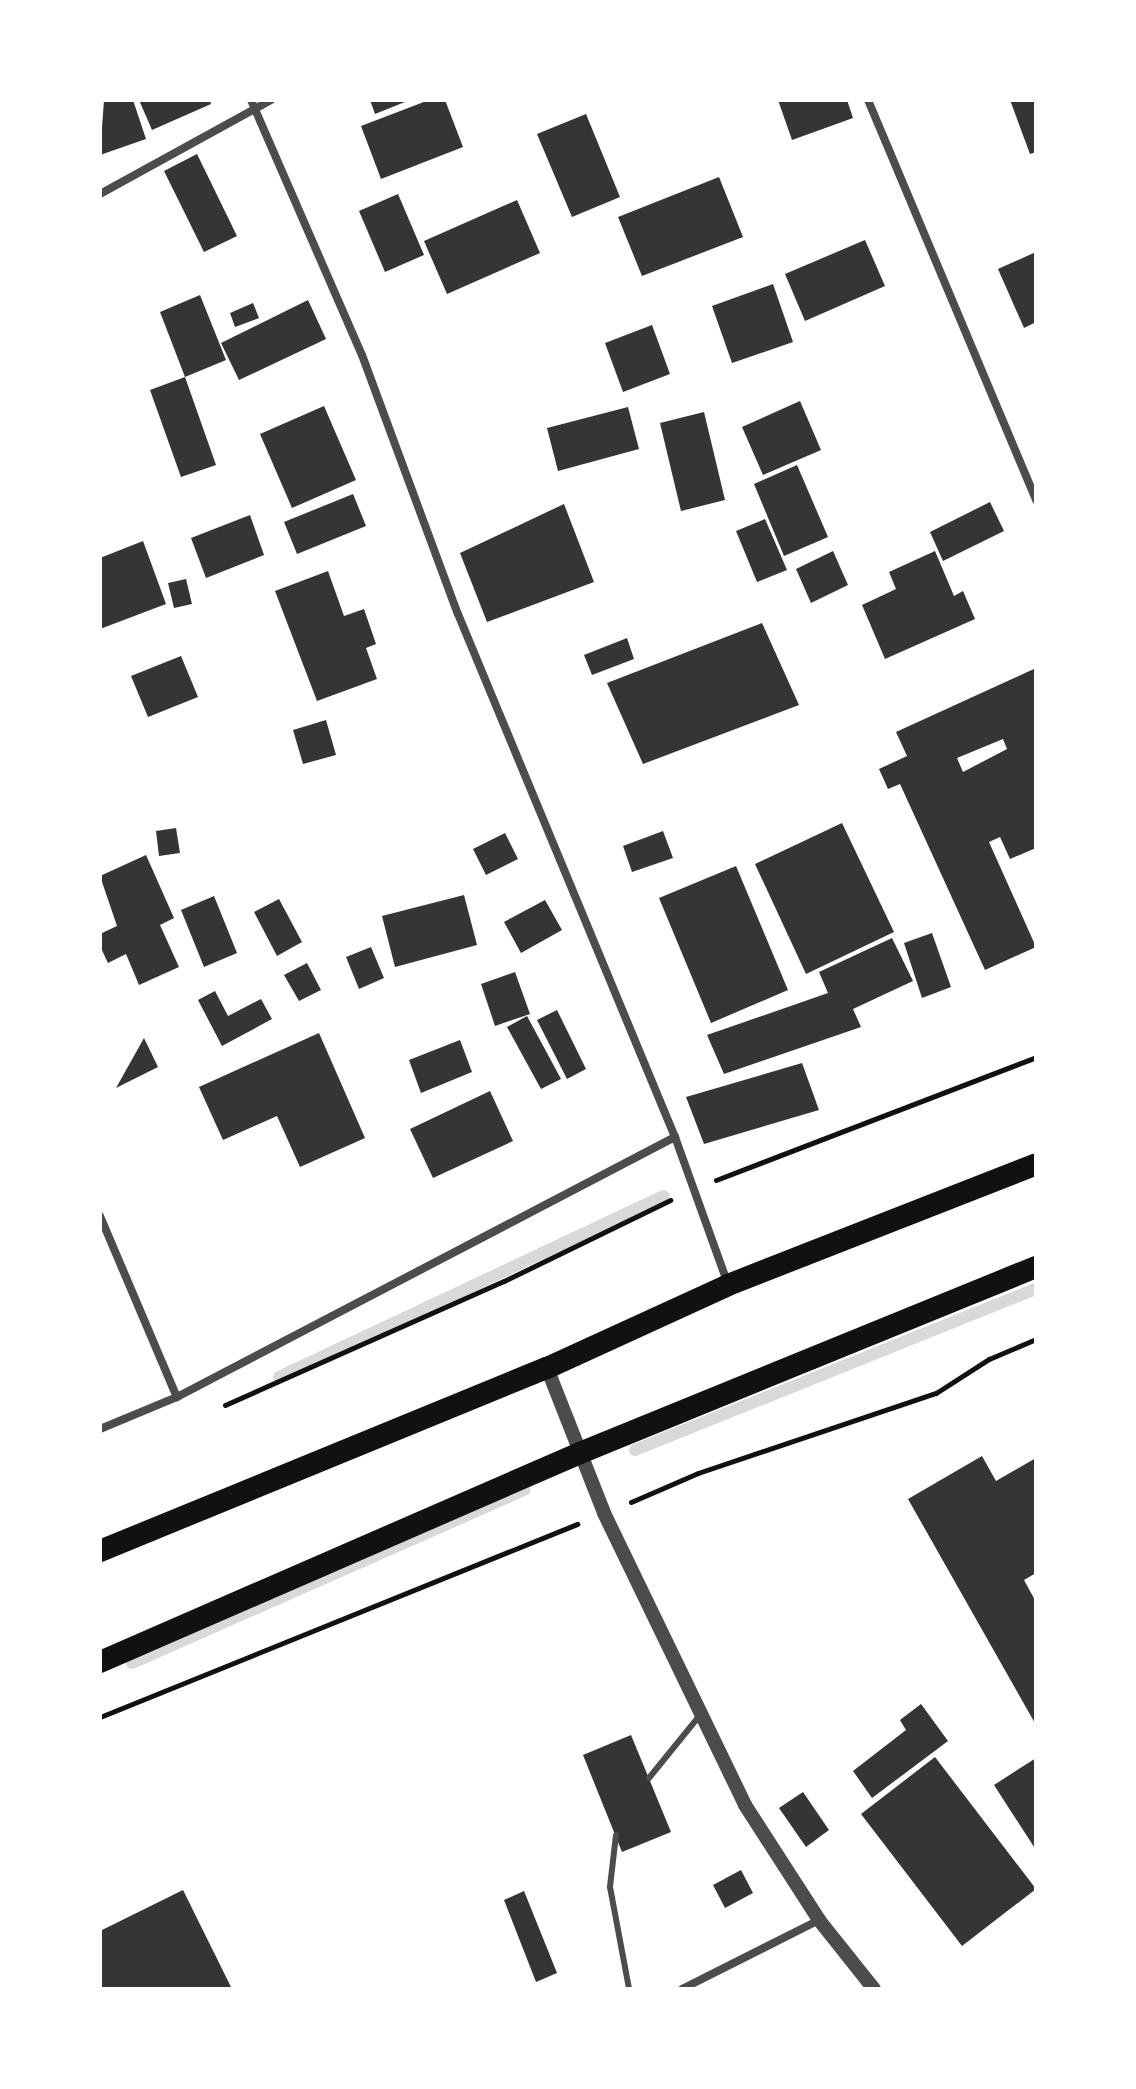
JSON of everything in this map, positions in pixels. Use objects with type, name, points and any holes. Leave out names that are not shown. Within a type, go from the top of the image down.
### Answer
[{"type":"highway","points":[[100,1551],[547,1368],[728,1285],[1036,1164]]},
{"type":"highway","points":[[100,1662],[580,1453],[1036,1267]]},
{"type":"street","points":[[100,194],[253,104],[271,100]]},
{"type":"street","points":[[868,100],[1036,500]]},
{"type":"street","points":[[253,104],[362,355],[458,614],[675,1137],[691,1189],[728,1285]]},
{"type":"street","points":[[100,1429],[177,1397],[675,1137]]},
{"type":"street","points":[[100,1216],[177,1397]]},
{"type":"street","points":[[547,1368],[604,1513],[745,1805],[819,1920],[874,1989]]},
{"type":"street","points":[[682,1989],[819,1920]]},
{"type":"lane","points":[[649,1778],[700,1715]]},
{"type":"lane","points":[[616,1835],[610,1887],[629,1989]]},
{"type":"path","points":[[215,1409],[504,1281],[691,1189],[1036,1057]]},
{"type":"path","points":[[100,1717],[698,1473],[936,1393],[989,1359],[1036,1339]]},
{"type":"building","points":[[104,100],[133,100],[146,139],[100,155]]},
{"type":"building","points":[[139,100],[210,100],[211,104],[152,130]]},
{"type":"building","points":[[370,100],[410,100],[375,114]]},
{"type":"building","points":[[429,100],[445,100],[463,147],[381,179],[361,126]]},
{"type":"building","points":[[778,100],[847,100],[853,118],[792,140]]},
{"type":"building","points":[[1010,100],[1036,100],[1036,152],[1030,154]]},
{"type":"building","points":[[586,114],[620,197],[572,217],[537,134]]},
{"type":"building","points":[[197,154],[237,236],[204,252],[164,171]]},
{"type":"building","points":[[719,177],[743,237],[642,276],[618,217]]},
{"type":"building","points":[[398,194],[424,255],[385,272],[359,211]]},
{"type":"building","points":[[517,200],[540,253],[447,294],[424,241]]},
{"type":"building","points":[[865,240],[885,286],[805,321],[785,274]]},
{"type":"building","points":[[1036,252],[1036,322],[1024,328],[998,269]]},
{"type":"building","points":[[773,284],[793,342],[732,363],[712,306]]},
{"type":"building","points":[[200,295],[226,360],[185,377],[160,312]]},
{"type":"building","points":[[308,300],[326,339],[239,380],[221,343]]},
{"type":"building","points":[[253,303],[259,318],[235,327],[230,313]]},
{"type":"building","points":[[652,325],[670,374],[623,392],[605,343]]},
{"type":"building","points":[[185,377],[216,465],[181,477],[150,390]]},
{"type":"building","points":[[800,401],[821,450],[763,475],[742,427]]},
{"type":"building","points":[[324,406],[356,480],[292,508],[260,434]]},
{"type":"building","points":[[628,407],[639,449],[558,471],[547,428]]},
{"type":"building","points":[[704,412],[725,500],[681,511],[660,423]]},
{"type":"building","points":[[797,465],[828,537],[784,556],[754,484]]},
{"type":"building","points":[[353,494],[366,526],[297,554],[284,522]]},
{"type":"building","points":[[990,502],[1004,531],[943,561],[930,532]]},
{"type":"building","points":[[564,504],[594,582],[487,622],[460,553]]},
{"type":"building","points":[[250,515],[264,555],[206,578],[191,538]]},
{"type":"building","points":[[765,519],[787,570],[757,582],[736,531]]},
{"type":"building","points":[[143,541],[166,604],[100,629],[100,558]]},
{"type":"building","points":[[833,551],[848,585],[811,603],[796,569]]},
{"type":"building","points":[[935,551],[954,596],[963,591],[975,619],[885,659],[862,605],[896,589],[889,572]]},
{"type":"building","points":[[328,571],[344,616],[364,609],[376,644],[366,648],[377,679],[317,701],[275,591]]},
{"type":"building","points":[[186,579],[192,604],[174,608],[168,583]]},
{"type":"building","points":[[762,623],[799,705],[643,764],[607,683]]},
{"type":"building","points":[[627,638],[634,659],[592,675],[584,655]]},
{"type":"building","points":[[181,656],[198,697],[148,717],[131,676]]},
{"type":"building","points":[[1036,668],[1036,848],[1010,859],[1000,837],[989,842],[1036,947],[985,970],[900,784],[888,789],[879,769],[907,756],[896,732]],"holes":[[[1003,739],[1007,749],[963,772],[957,758]]]},
{"type":"building","points":[[326,720],[336,755],[303,764],[293,730]]},
{"type":"building","points":[[842,823],[894,932],[806,974],[755,864]]},
{"type":"building","points":[[176,828],[180,853],[159,856],[156,831]]},
{"type":"building","points":[[663,831],[673,858],[632,872],[623,846]]},
{"type":"building","points":[[505,833],[518,859],[486,875],[473,849]]},
{"type":"building","points":[[146,855],[174,918],[160,925],[179,967],[139,985],[126,954],[108,963],[100,946],[100,934],[117,926],[100,876]]},
{"type":"building","points":[[736,866],[788,990],[711,1023],[659,898]]},
{"type":"building","points":[[464,895],[477,945],[395,967],[382,916]]},
{"type":"building","points":[[214,896],[237,953],[204,967],[181,910]]},
{"type":"building","points":[[279,899],[302,942],[277,956],[254,912]]},
{"type":"building","points":[[545,900],[562,930],[521,953],[504,922]]},
{"type":"building","points":[[932,933],[951,987],[922,998],[904,943]]},
{"type":"building","points":[[892,938],[913,981],[853,1009],[861,1027],[724,1074],[707,1035],[828,993],[819,972]]},
{"type":"building","points":[[371,947],[384,978],[359,989],[346,957]]},
{"type":"building","points":[[307,963],[321,990],[299,1001],[284,975]]},
{"type":"building","points":[[515,972],[530,1014],[495,1026],[481,984]]},
{"type":"building","points":[[215,991],[228,1016],[261,999],[272,1019],[222,1046],[198,1000]]},
{"type":"building","points":[[557,1010],[586,1069],[567,1079],[537,1020]]},
{"type":"building","points":[[527,1016],[561,1079],[541,1089],[507,1027]]},
{"type":"building","points":[[319,1033],[365,1138],[300,1167],[277,1116],[223,1140],[199,1087]]},
{"type":"building","points":[[144,1038],[158,1067],[116,1088]]},
{"type":"building","points":[[460,1040],[472,1072],[421,1093],[409,1060]]},
{"type":"building","points":[[802,1063],[819,1110],[704,1144],[686,1097]]},
{"type":"building","points":[[490,1091],[513,1141],[433,1178],[410,1129]]},
{"type":"building","points":[[982,1456],[996,1481],[1036,1458],[1036,1573],[1024,1580],[1036,1602],[1036,1725],[908,1499]]},
{"type":"building","points":[[921,1704],[948,1741],[872,1798],[853,1771],[906,1730],[900,1720]]},
{"type":"building","points":[[631,1735],[671,1832],[622,1852],[583,1755]]},
{"type":"building","points":[[935,1757],[1036,1889],[962,1946],[861,1814]]},
{"type":"building","points":[[1036,1758],[1036,1850],[994,1785]]},
{"type":"building","points":[[803,1792],[829,1830],[806,1847],[779,1808]]},
{"type":"building","points":[[741,1870],[753,1893],[725,1908],[713,1885]]},
{"type":"building","points":[[183,1890],[232,1989],[100,1989],[100,1931]]},
{"type":"building","points":[[524,1891],[557,1973],[536,1982],[504,1900]]},
{"type":"waterway","points":[[279,1377],[663,1196]]},
{"type":"waterway","points":[[635,1450],[1036,1289]]},
{"type":"waterway","points":[[132,1663],[525,1490]]}]
